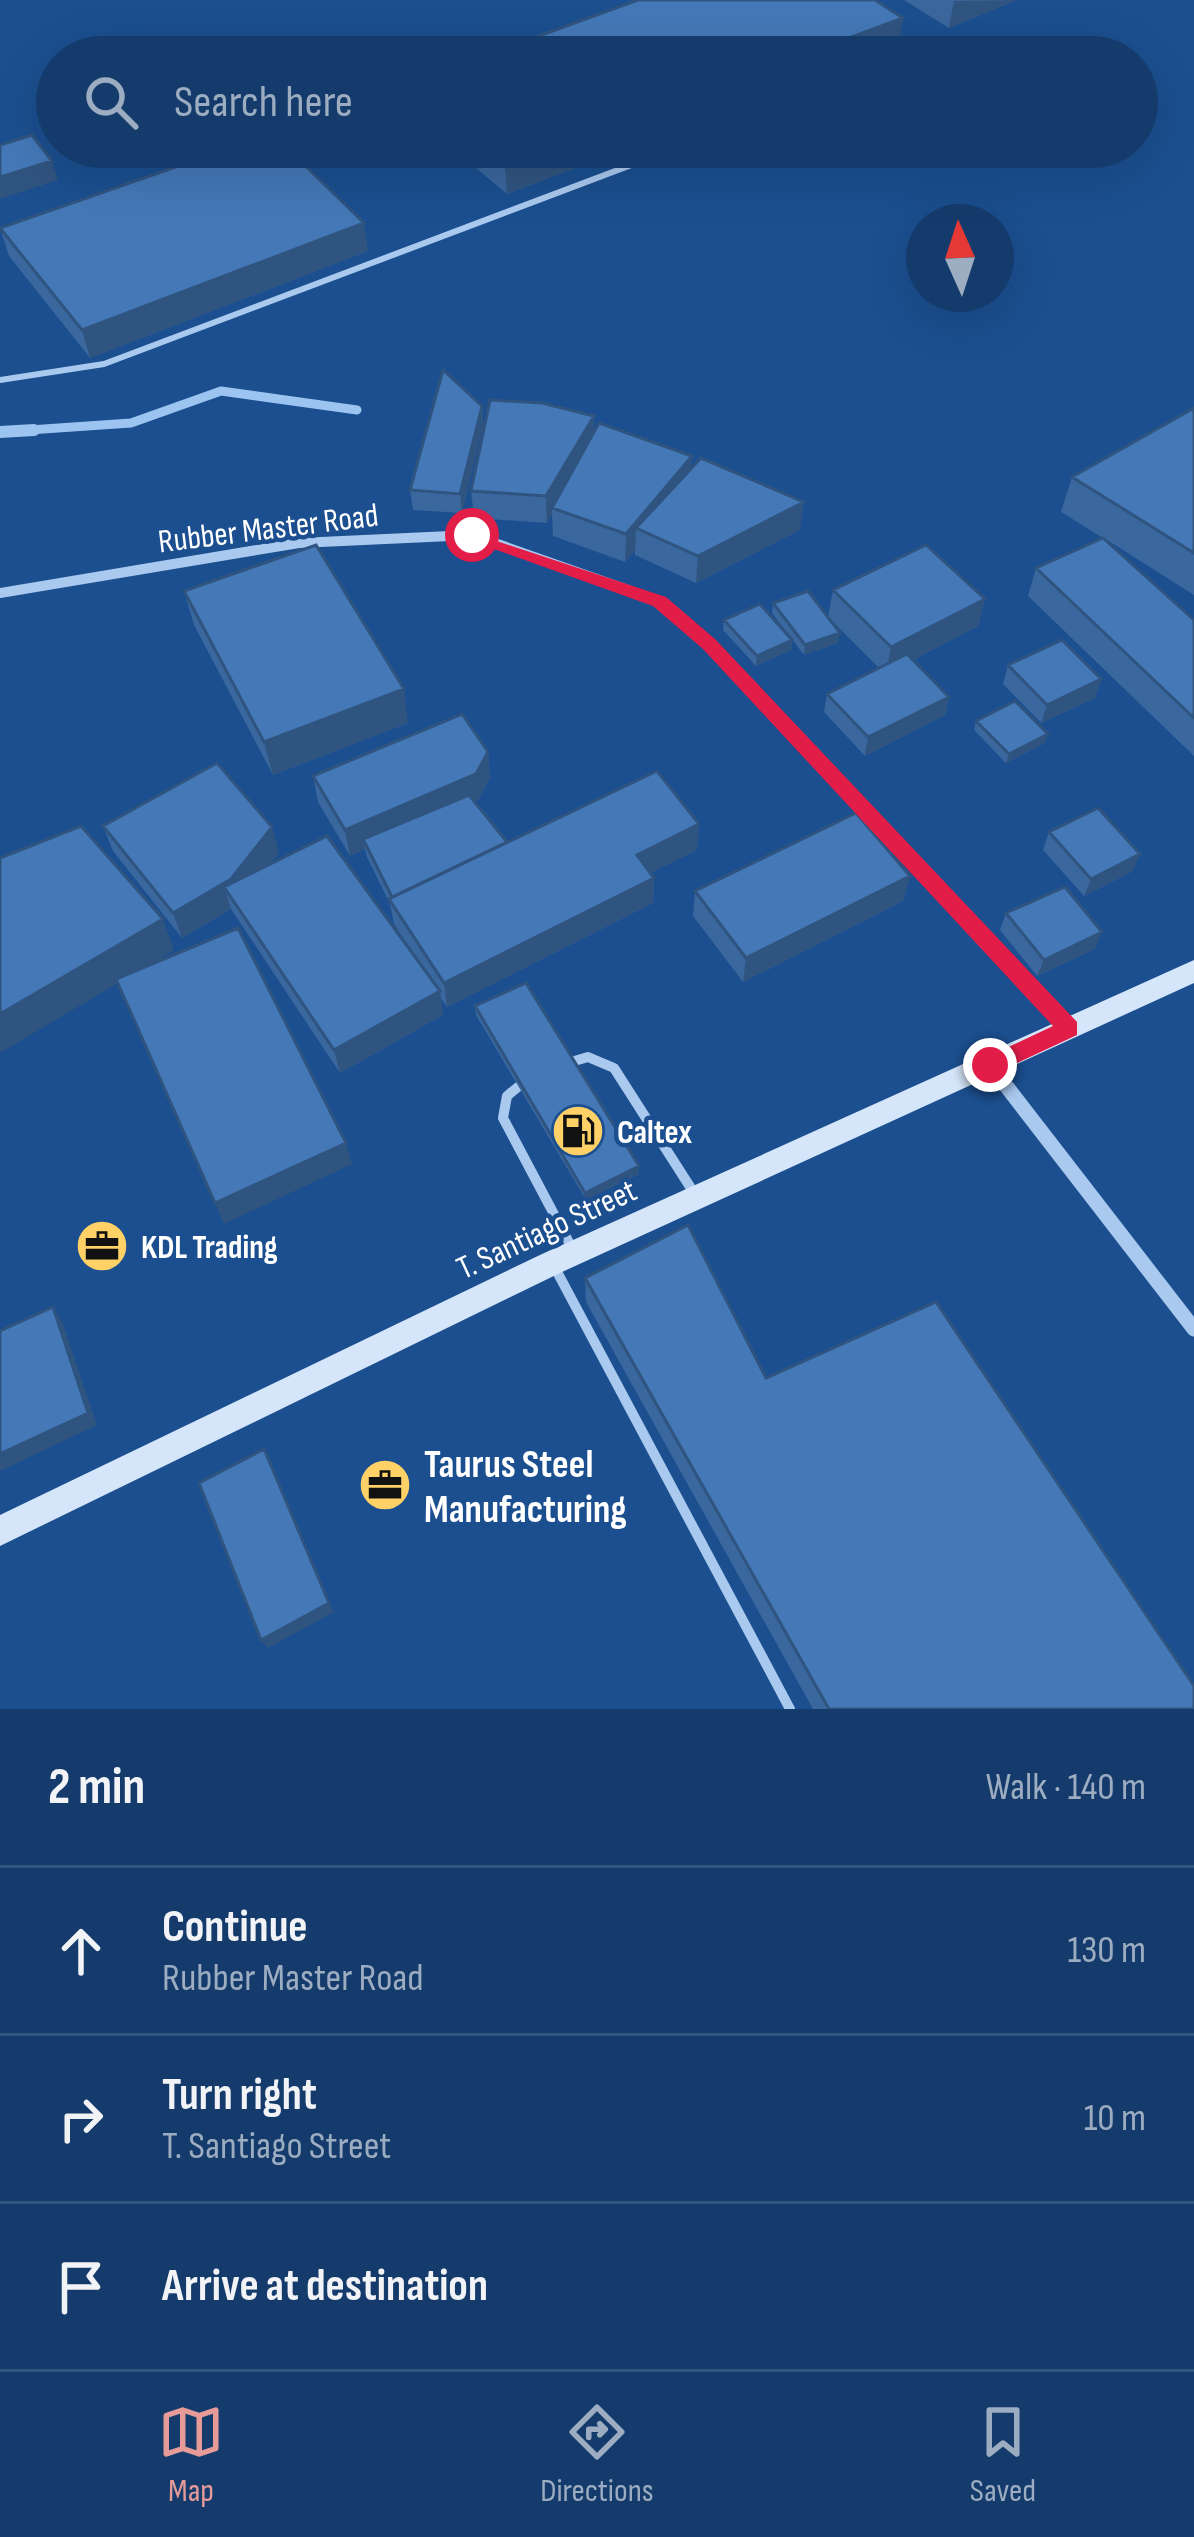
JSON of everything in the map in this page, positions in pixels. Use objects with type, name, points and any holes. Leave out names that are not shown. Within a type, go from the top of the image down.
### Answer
[{"type":"main road","name":"T. Santiago Street","points":[[0,1532],[563,1258],[1194,970]]},
{"type":"street","name":"Rubber Master Road","points":[[0,592],[299,543],[472,535],[659,601],[709,644],[1069,1029]]},
{"type":"street","points":[[990,1065],[1194,1329]]},
{"type":"lane","points":[[0,380],[104,364],[623,168]]},
{"type":"lane","points":[[571,1062],[588,1058],[614,1068],[697,1198]]},
{"type":"lane","points":[[518,1087],[507,1096],[503,1118],[563,1258],[790,1709]]},
{"type":"building","points":[[638,0],[875,0],[903,18],[855,36],[539,36]]},
{"type":"building","points":[[32,135],[36,166],[0,177],[0,145]]},
{"type":"building","points":[[173,168],[308,168],[364,223],[82,330],[0,228]]},
{"type":"building","points":[[443,370],[482,406],[460,494],[410,490]]},
{"type":"building","points":[[490,400],[542,403],[594,416],[546,496],[471,491]]},
{"type":"building","points":[[1194,408],[1194,553],[1072,477]]},
{"type":"building","points":[[599,423],[692,456],[626,534],[552,508]]},
{"type":"building","points":[[701,458],[804,502],[698,556],[636,528]]},
{"type":"building","points":[[1103,538],[1194,620],[1194,718],[1036,568]]},
{"type":"building","points":[[316,545],[404,689],[264,742],[184,591]]},
{"type":"building","points":[[926,545],[985,599],[891,647],[833,590]]},
{"type":"building","points":[[808,591],[840,633],[805,645],[773,603]]},
{"type":"building","points":[[760,604],[792,640],[757,656],[724,620]]},
{"type":"building","points":[[1062,640],[1101,679],[1047,705],[1008,665]]},
{"type":"building","points":[[907,654],[949,697],[868,737],[827,694]]},
{"type":"building","points":[[1015,701],[1048,734],[1009,754],[976,721]]},
{"type":"building","points":[[462,714],[488,752],[476,774],[345,830],[313,776]]},
{"type":"building","points":[[217,763],[272,827],[231,879],[173,913],[103,826]]},
{"type":"building","points":[[657,771],[699,824],[637,855],[654,878],[444,983],[389,899]]},
{"type":"building","points":[[469,795],[507,842],[392,897],[363,839]]},
{"type":"building","points":[[1098,808],[1140,854],[1091,879],[1049,832]]},
{"type":"building","points":[[856,813],[910,876],[746,958],[695,891]]},
{"type":"building","points":[[81,826],[163,919],[0,1014],[0,858]]},
{"type":"building","points":[[327,836],[440,991],[334,1050],[224,887]]},
{"type":"building","points":[[1065,887],[1102,932],[1044,960],[1006,913]]},
{"type":"building","points":[[238,928],[346,1143],[215,1203],[116,979]]},
{"type":"building","name":"Caltex","points":[[526,983],[639,1166],[585,1193],[475,1006]]},
{"type":"building","points":[[688,1225],[766,1378],[936,1302],[1194,1686],[1194,1709],[829,1709],[585,1278]]},
{"type":"building","points":[[53,1307],[88,1413],[0,1454],[0,1331]]},
{"type":"building","points":[[264,1449],[329,1603],[261,1640],[199,1483]]},
{"type":"waterway","points":[[34,430],[0,432],[131,423],[221,391],[357,410]]},
{"type":"place","name":"Caltex","points":[[578,1131]]},
{"type":"place","name":"KDL Trading","points":[[102,1246]]},
{"type":"place","name":"Taurus Steel Manufacturing","points":[[385,1485]]},
{"type":"route","points":[[472,535],[659,601],[709,644],[1069,1029],[990,1065]]}]
